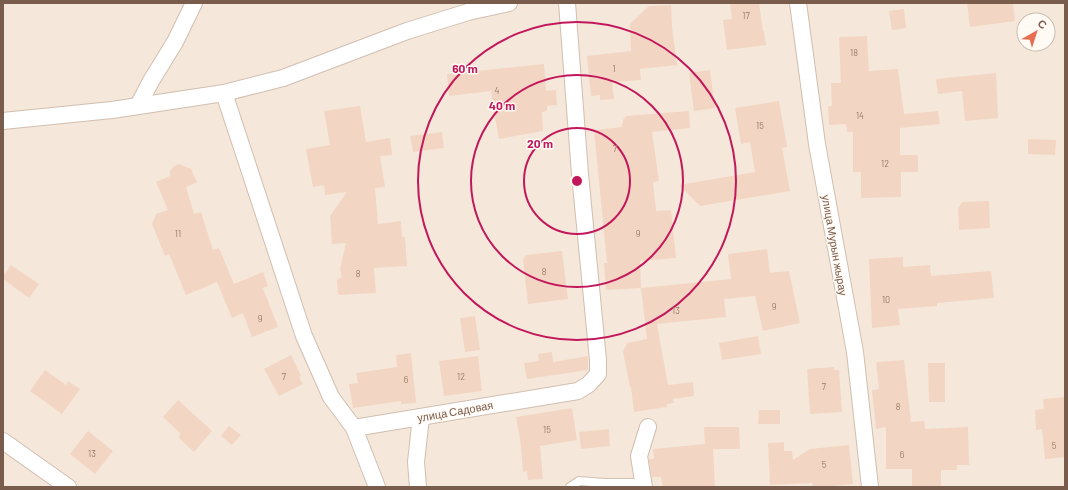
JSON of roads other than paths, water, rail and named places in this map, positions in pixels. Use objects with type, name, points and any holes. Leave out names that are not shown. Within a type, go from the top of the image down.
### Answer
[{"type":"street","points":[[138,106],[175,42],[194,3]]},
{"type":"street","points":[[3,121],[112,110],[224,93],[283,78],[407,31],[468,12],[509,3]]},
{"type":"street","name":"улица Садовая","points":[[354,428],[578,391],[589,384],[598,374],[598,360],[580,174],[566,3]]},
{"type":"street","name":"улица Мурын жырау","points":[[798,3],[817,144],[855,352],[870,487]]},
{"type":"street","points":[[224,93],[304,336],[331,397],[354,428],[377,487]]},
{"type":"street","points":[[418,487],[416,462],[421,417]]},
{"type":"street","points":[[644,485],[639,456],[648,427]]},
{"type":"street","points":[[3,441],[68,487]]},
{"type":"lane","points":[[570,487],[579,481],[644,485]]}]
